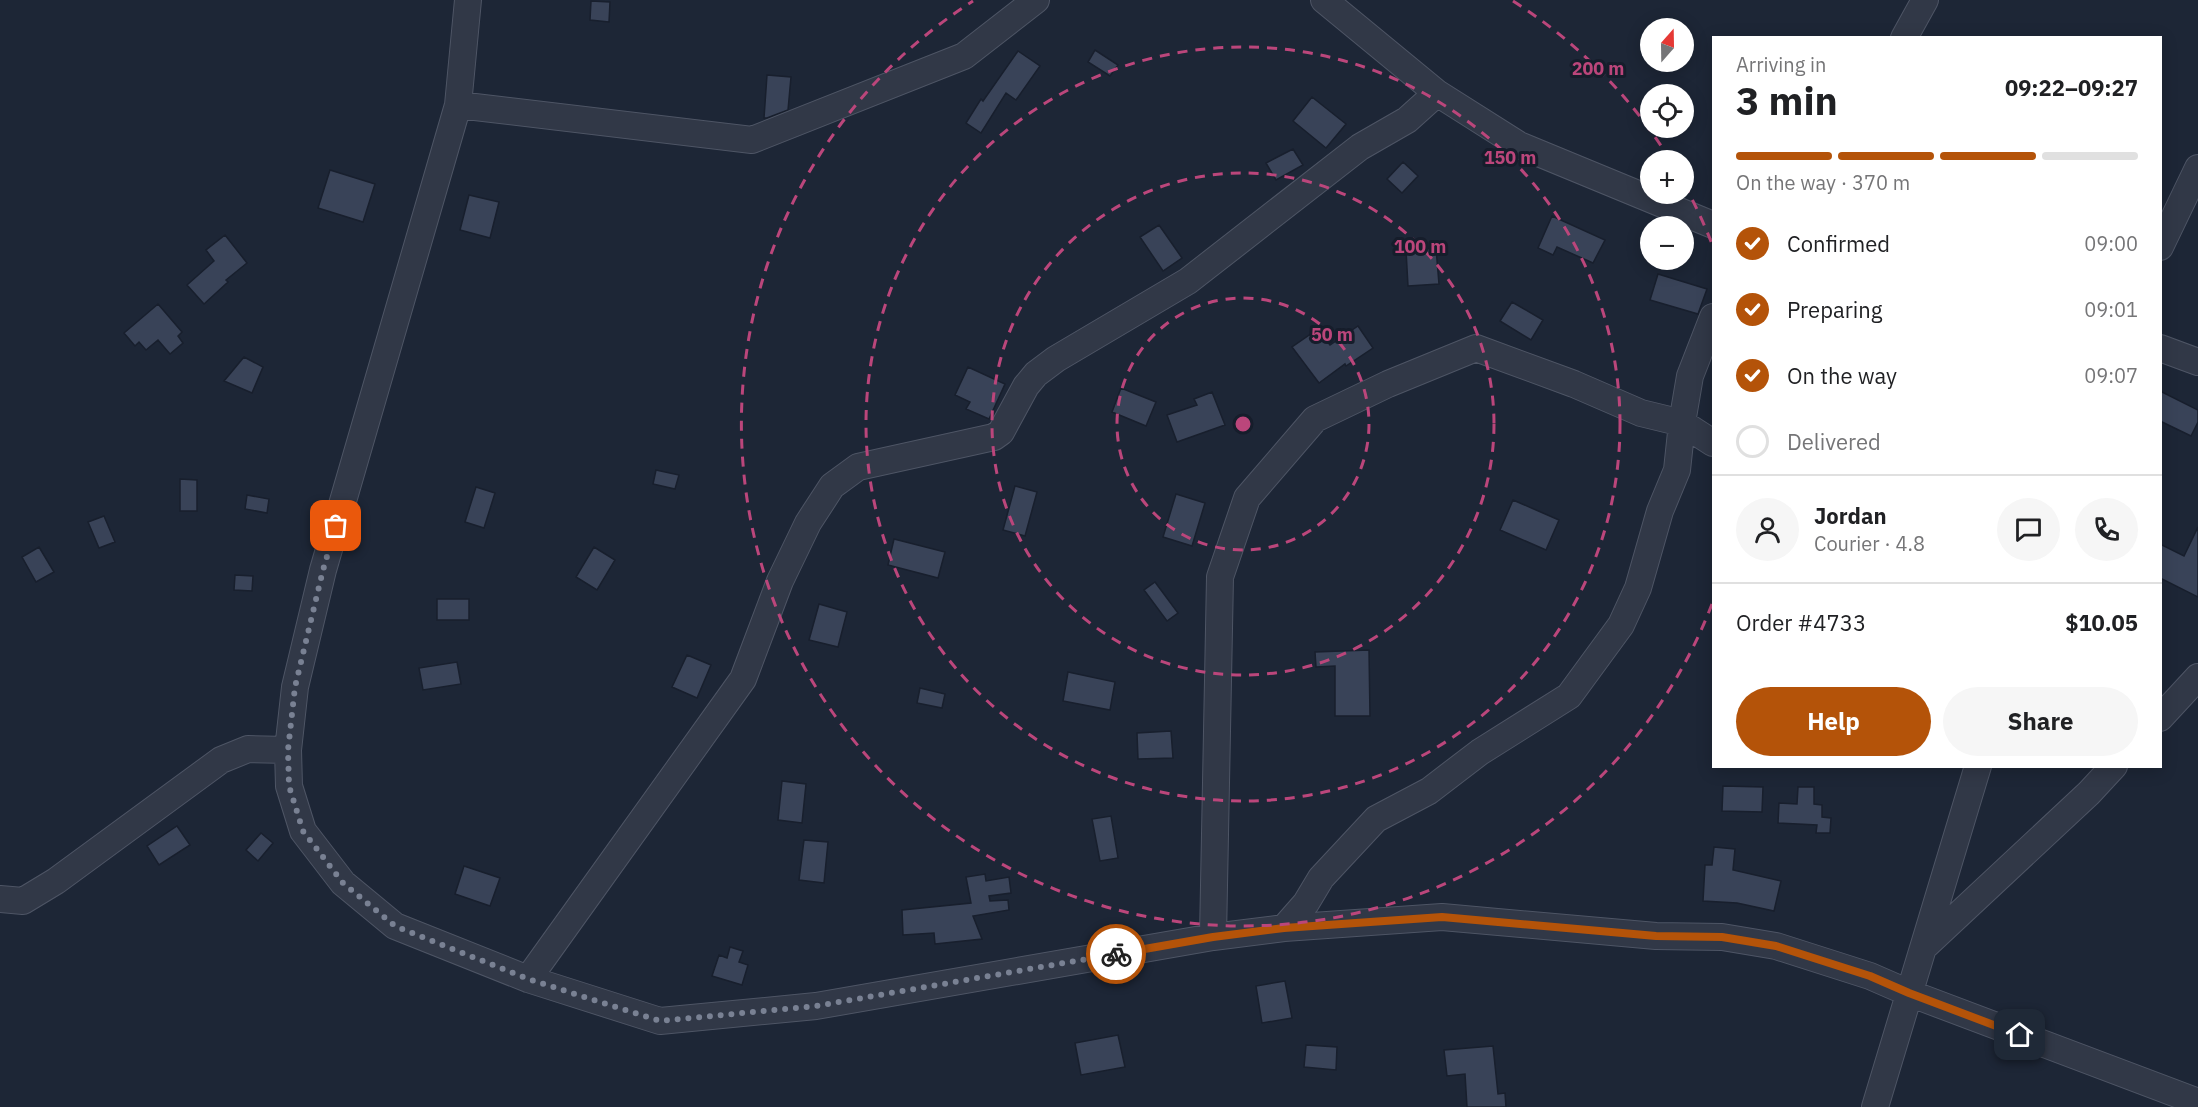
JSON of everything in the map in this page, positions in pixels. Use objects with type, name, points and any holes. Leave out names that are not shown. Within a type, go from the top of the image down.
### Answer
[{"type":"street","points":[[468,0],[458,105],[323,570],[295,687],[288,750],[289,786],[303,831],[343,883],[395,926],[528,979],[660,1021],[816,1006],[1213,937],[1284,928],[1442,917],[1656,936],[1722,937],[1776,946],[1870,976],[1909,993],[2198,1102]]},
{"type":"street","points":[[458,105],[752,140],[964,56],[1036,0]]},
{"type":"street","points":[[1324,0],[1437,93],[1519,145],[1712,225]]},
{"type":"street","points":[[1905,36],[1924,0]]},
{"type":"street","points":[[528,979],[743,679],[780,581],[808,523],[832,486],[858,467],[994,437],[1001,432],[1035,374],[1056,359],[1188,281],[1360,147],[1407,120],[1437,93]]},
{"type":"street","points":[[2162,243],[2198,168]]},
{"type":"street","points":[[1284,928],[1306,903],[1321,878],[1376,819],[1429,791],[1480,752],[1569,696],[1621,625],[1638,588],[1660,511],[1677,470],[1690,376],[1712,320]]},
{"type":"street","points":[[1213,937],[1220,577],[1247,498],[1315,419],[1388,384],[1476,348],[1574,384],[1641,413],[1682,423],[1712,442]]},
{"type":"street","points":[[2162,349],[2198,362]]},
{"type":"street","points":[[2162,716],[2198,677]]},
{"type":"street","points":[[0,898],[23,901],[56,881],[221,760],[248,750],[288,750]]},
{"type":"street","points":[[1875,1107],[1977,768]]},
{"type":"street","points":[[1923,947],[2089,793],[2112,768]]},
{"type":"building","points":[[591,1],[610,2],[609,22],[590,20]]},
{"type":"building","points":[[1095,50],[1118,65],[1110,76],[1088,62]]},
{"type":"building","points":[[1018,51],[1040,66],[1016,100],[1006,93],[981,133],[966,123],[981,99],[983,101]]},
{"type":"building","points":[[767,75],[791,77],[788,110],[764,118]]},
{"type":"building","points":[[1312,97],[1346,124],[1326,148],[1293,121]]},
{"type":"building","points":[[1293,149],[1303,165],[1276,180],[1266,163]]},
{"type":"building","points":[[1403,162],[1418,176],[1402,193],[1387,179]]},
{"type":"building","points":[[330,170],[375,184],[363,222],[318,208]]},
{"type":"building","points":[[469,195],[499,202],[490,238],[460,230]]},
{"type":"building","points":[[1552,216],[1605,240],[1593,263],[1557,247],[1553,255],[1538,248]]},
{"type":"building","points":[[1159,225],[1182,258],[1163,271],[1140,237]]},
{"type":"building","points":[[225,235],[247,263],[226,280],[228,282],[204,304],[187,285],[214,261],[206,250]]},
{"type":"building","points":[[1436,248],[1439,284],[1408,286],[1406,250]]},
{"type":"building","points":[[1658,274],[1707,289],[1698,314],[1650,300]]},
{"type":"building","points":[[1512,302],[1543,320],[1531,340],[1500,321]]},
{"type":"building","points":[[158,304],[182,332],[178,336],[183,343],[170,354],[158,340],[146,350],[139,342],[135,346],[124,333]]},
{"type":"building","points":[[1358,326],[1373,348],[1346,366],[1345,364],[1319,383],[1292,347],[1318,329],[1330,345]]},
{"type":"building","points":[[244,357],[263,367],[252,393],[224,381]]},
{"type":"building","points":[[968,367],[1005,384],[989,419],[966,409],[970,402],[955,395]]},
{"type":"building","points":[[1121,388],[1156,402],[1146,426],[1112,412]]},
{"type":"building","points":[[1212,392],[1225,425],[1177,442],[1167,415],[1197,405],[1194,399]]},
{"type":"building","points":[[2162,392],[2198,410],[2198,422],[2191,436],[2162,422]]},
{"type":"building","points":[[656,470],[679,475],[675,489],[653,484]]},
{"type":"building","points":[[180,479],[197,480],[197,511],[180,511]]},
{"type":"building","points":[[1015,486],[1037,492],[1025,536],[1003,530]]},
{"type":"building","points":[[476,487],[495,493],[484,528],[465,522]]},
{"type":"building","points":[[1176,494],[1205,503],[1192,546],[1163,537]]},
{"type":"building","points":[[247,495],[269,499],[267,513],[245,509]]},
{"type":"building","points":[[1513,500],[1559,520],[1546,550],[1500,530]]},
{"type":"building","points":[[104,516],[115,542],[99,548],[88,522]]},
{"type":"building","points":[[2198,527],[2198,597],[2162,579],[2162,545],[2184,556]]},
{"type":"building","points":[[894,539],[945,552],[938,578],[888,565]]},
{"type":"building","points":[[39,547],[54,572],[36,582],[22,557]]},
{"type":"building","points":[[594,547],[615,560],[597,590],[576,577]]},
{"type":"building","points":[[235,575],[253,576],[252,591],[234,590]]},
{"type":"building","points":[[1155,582],[1178,613],[1167,621],[1144,590]]},
{"type":"building","points":[[437,599],[469,599],[469,620],[437,620]]},
{"type":"building","points":[[819,604],[847,612],[838,647],[809,640]]},
{"type":"building","points":[[1369,650],[1370,716],[1335,716],[1335,666],[1316,667],[1315,652]]},
{"type":"building","points":[[687,655],[711,665],[697,698],[672,687]]},
{"type":"building","points":[[457,662],[461,684],[423,690],[419,668]]},
{"type":"building","points":[[1068,672],[1115,682],[1110,710],[1063,701]]},
{"type":"building","points":[[920,688],[945,694],[942,708],[917,703]]},
{"type":"building","points":[[1171,731],[1173,758],[1138,759],[1137,733]]},
{"type":"building","points":[[782,781],[806,784],[802,823],[778,820]]},
{"type":"building","points":[[1723,786],[1763,787],[1762,812],[1722,811]]},
{"type":"building","points":[[1798,787],[1814,787],[1814,804],[1822,805],[1822,817],[1831,818],[1830,833],[1816,833],[1817,825],[1778,823],[1779,803],[1797,804]]},
{"type":"building","points":[[1111,816],[1118,858],[1100,861],[1092,819]]},
{"type":"building","points":[[177,826],[190,845],[159,865],[147,846]]},
{"type":"building","points":[[261,833],[273,843],[258,861],[246,850]]},
{"type":"building","points":[[804,840],[828,842],[824,883],[799,880]]},
{"type":"building","points":[[1714,847],[1735,849],[1733,870],[1781,881],[1774,911],[1737,903],[1703,901],[1705,865],[1712,865]]},
{"type":"building","points":[[464,866],[500,878],[490,906],[455,894]]},
{"type":"building","points":[[985,874],[986,881],[1009,877],[1011,893],[989,896],[990,901],[1008,900],[1009,910],[973,916],[982,939],[935,944],[934,933],[903,935],[902,910],[971,903],[966,877]]},
{"type":"building","points":[[730,947],[743,951],[739,962],[748,965],[742,985],[712,976],[719,955],[727,958]]},
{"type":"building","points":[[1285,981],[1292,1018],[1262,1023],[1256,986]]},
{"type":"building","points":[[1118,1035],[1125,1067],[1081,1075],[1075,1043]]},
{"type":"building","points":[[1306,1045],[1337,1047],[1336,1070],[1304,1067]]},
{"type":"building","points":[[1493,1046],[1498,1094],[1505,1093],[1506,1107],[1467,1107],[1465,1074],[1447,1076],[1444,1050]]},
{"type":"way so far","points":[[336,526],[295,687],[288,750],[289,786],[303,831],[343,883],[395,926],[528,979],[660,1021],[816,1006],[1116,954]]},
{"type":"route","points":[[1116,954],[1213,937],[1284,928],[1442,917],[1656,936],[1722,937],[1776,946],[1870,976],[2020,1035]]}]
